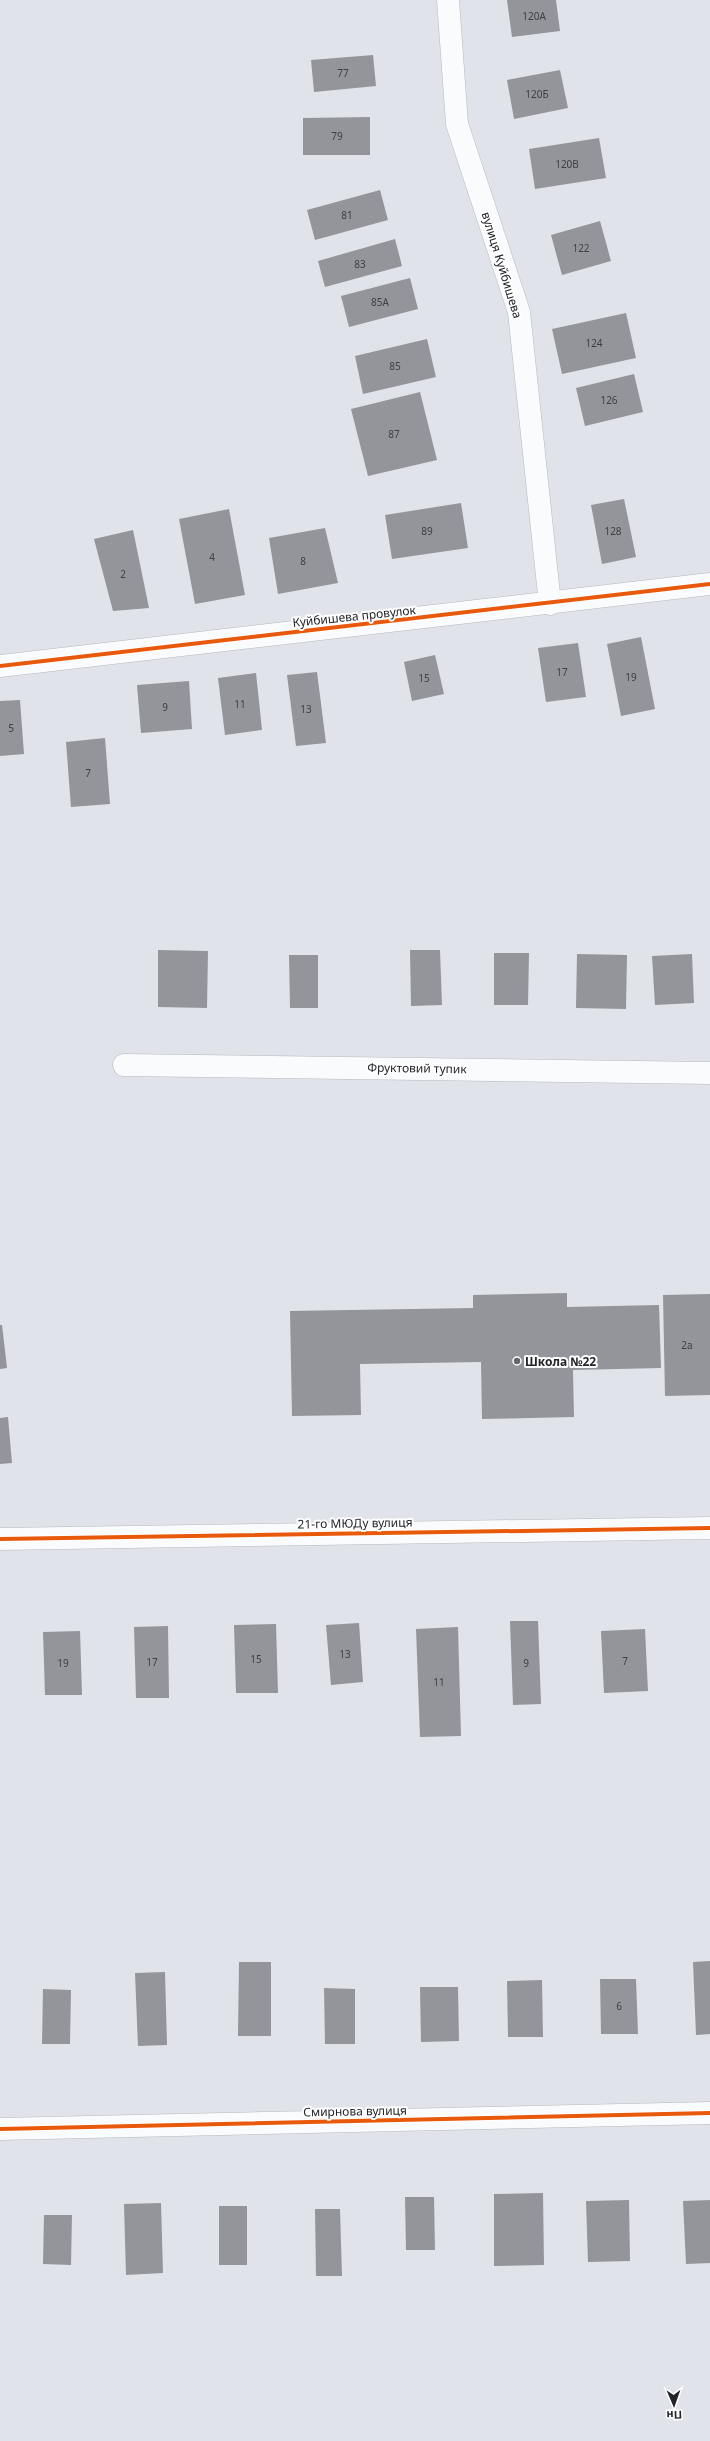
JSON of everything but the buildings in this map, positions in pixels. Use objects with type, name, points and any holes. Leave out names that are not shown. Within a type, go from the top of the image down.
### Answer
[{"type":"street","name":"вулиця Куйбишева","points":[[448,0],[457,124],[519,312],[550,604]]},
{"type":"street","name":"Куйбишева провулок","points":[[0,666],[550,604],[710,584]]},
{"type":"street","name":"Фруктовий тупик","points":[[124,1065],[710,1073]]},
{"type":"street","name":"21-го МЮДу вулиця","points":[[0,1539],[710,1528]]},
{"type":"street","name":"Смирнова вулиця","points":[[0,2129],[710,2113]]},
{"type":"cycle path","points":[[0,666],[710,584]]},
{"type":"cycle path","points":[[0,1539],[710,1528]]},
{"type":"cycle path","points":[[0,2129],[710,2113]]},
{"type":"place","name":"Школа №22","points":[[517,1361]]}]
